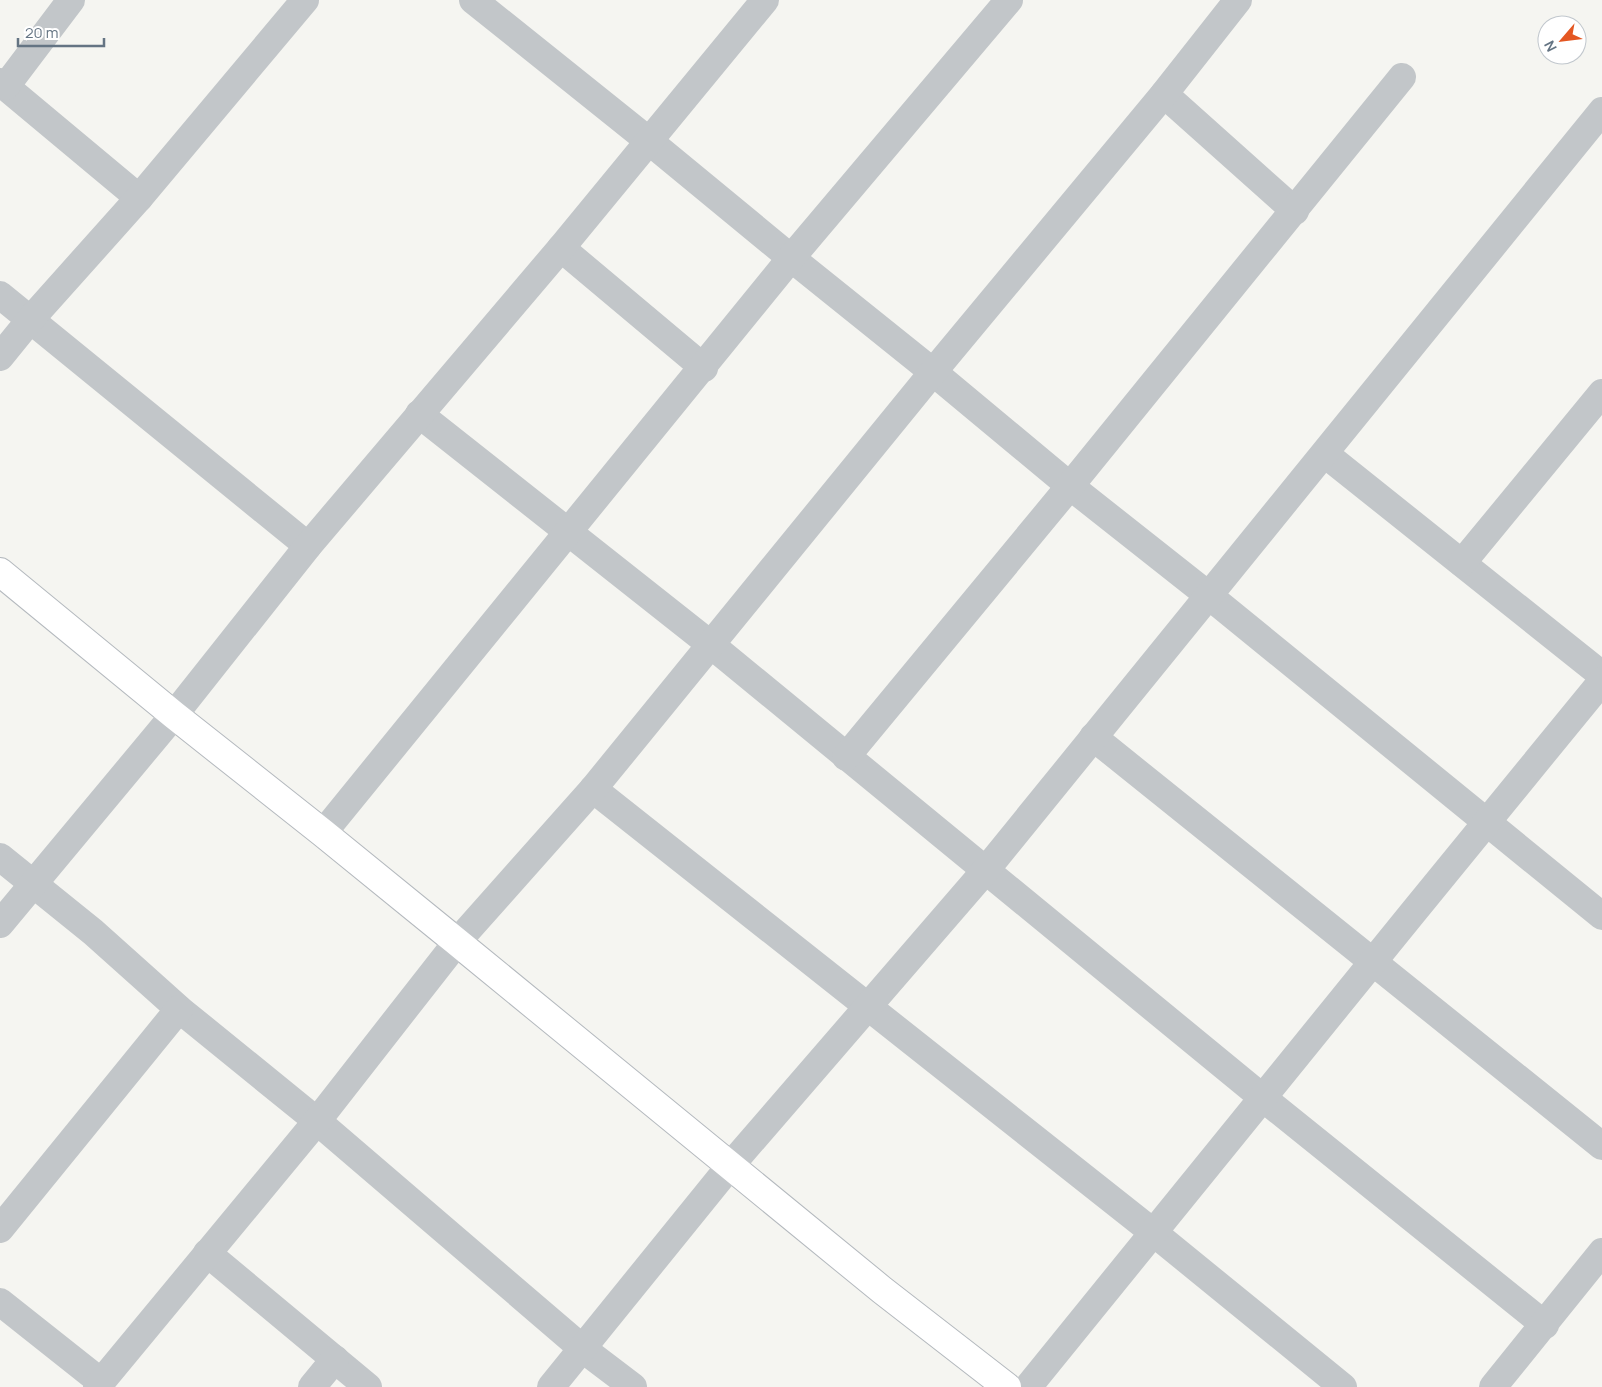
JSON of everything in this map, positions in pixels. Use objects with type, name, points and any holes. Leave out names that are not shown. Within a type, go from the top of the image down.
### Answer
[{"type":"main road","points":[[0,572],[174,716],[457,942],[882,1290],[1007,1387]]},
{"type":"street","points":[[71,0],[3,84],[139,198]]},
{"type":"street","points":[[0,357],[30,320],[139,198],[305,0]]},
{"type":"street","points":[[473,0],[1602,916]]},
{"type":"street","points":[[0,924],[174,716],[308,546],[650,142],[765,0]]},
{"type":"street","points":[[322,833],[704,368],[791,258],[1009,0]]},
{"type":"street","points":[[0,1302],[99,1384],[317,1120],[457,942],[593,789],[933,372],[1164,94],[1238,0]]},
{"type":"street","points":[[846,757],[1070,486],[1402,76]]},
{"type":"street","points":[[1164,94],[1295,210]]},
{"type":"street","points":[[551,1387],[730,1166],[985,871],[1602,111]]},
{"type":"street","points":[[561,248],[704,368]]},
{"type":"street","points":[[0,295],[308,546]]},
{"type":"street","points":[[1462,563],[1602,393]]},
{"type":"street","points":[[419,414],[710,644],[1263,1098],[1545,1325]]},
{"type":"street","points":[[1325,454],[1602,676]]},
{"type":"street","points":[[1028,1387],[1374,962],[1486,821],[1602,681]]},
{"type":"street","points":[[1093,737],[1602,1146]]},
{"type":"street","points":[[593,789],[1154,1233],[1343,1387]]},
{"type":"street","points":[[0,857],[93,932],[179,1009],[317,1120],[583,1349],[632,1387]]},
{"type":"street","points":[[0,1229],[179,1009]]},
{"type":"street","points":[[1493,1387],[1545,1325],[1602,1252]]},
{"type":"street","points":[[208,1253],[368,1387]]},
{"type":"street","points":[[312,1387],[335,1359]]}]
